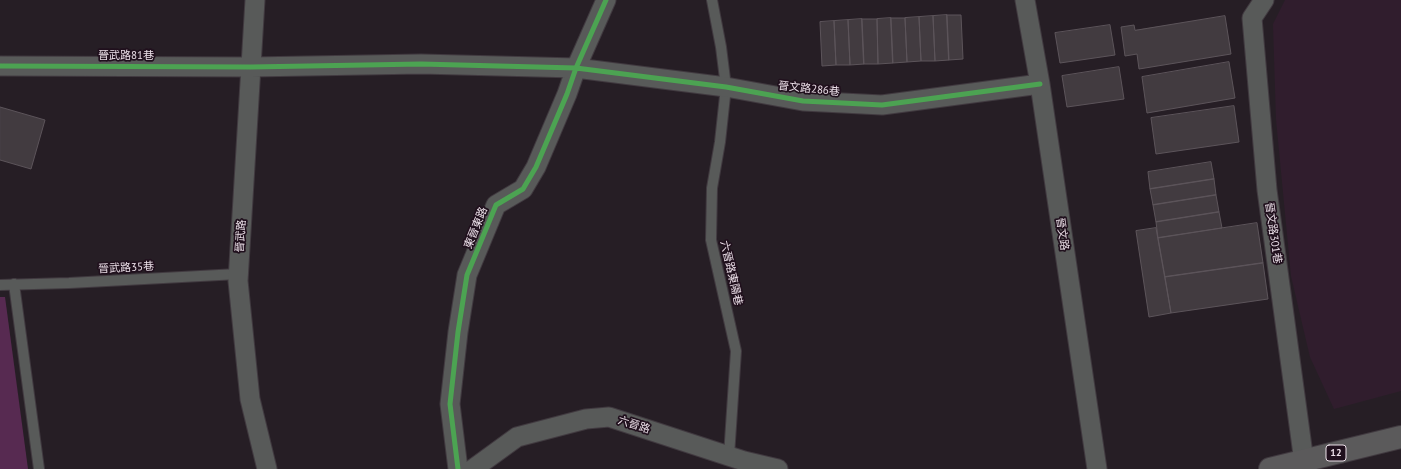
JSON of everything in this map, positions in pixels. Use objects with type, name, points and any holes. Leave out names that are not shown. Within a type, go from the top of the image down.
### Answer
[{"type":"main road","name":"12","points":[[1270,469],[1304,465],[1401,436]]},
{"type":"street","name":"晉武路","points":[[255,0],[238,281],[250,399],[267,469]]},
{"type":"street","name":"東晉東路","points":[[458,469],[450,404],[458,332],[467,275],[496,205],[523,189],[536,166],[567,94],[576,68],[606,0]]},
{"type":"street","name":"晉文路","points":[[1025,0],[1040,84],[1097,469]]},
{"type":"street","name":"晉文路301巷","points":[[1264,0],[1252,18],[1267,190],[1304,465]]},
{"type":"street","name":"晉武路81巷","points":[[0,66],[251,67],[421,64],[576,68]]},
{"type":"street","name":"晉文路286巷","points":[[576,68],[726,87],[803,101],[882,106],[1040,84]]},
{"type":"street","name":"六晉路","points":[[473,469],[517,438],[586,419],[609,417],[739,462],[778,469]]},
{"type":"lane","name":"六晉路東陽巷","points":[[712,0],[722,47],[726,87],[720,142],[712,188],[710,240],[736,351],[739,462]]},
{"type":"lane","name":"晉武路35巷","points":[[0,285],[238,274]]},
{"type":"lane","points":[[14,284],[39,469]]},
{"type":"shaded area","points":[[1285,0],[1401,0],[1401,391],[1334,409],[1310,357],[1291,276],[1276,119],[1273,24]]},
{"type":"shaded area","points":[[0,297],[5,297],[28,469],[0,469]]},
{"type":"building","points":[[947,15],[949,60],[935,61],[933,16]]},
{"type":"building","points":[[947,15],[961,15],[963,59],[949,60]]},
{"type":"building","points":[[933,16],[935,61],[921,61],[919,17]]},
{"type":"building","points":[[1225,16],[1231,54],[1139,69],[1137,54],[1125,56],[1121,27],[1134,25],[1135,30]]},
{"type":"building","points":[[919,17],[921,61],[907,62],[905,18]]},
{"type":"building","points":[[891,18],[893,63],[878,64],[877,19]]},
{"type":"building","points":[[891,18],[905,18],[907,62],[893,63]]},
{"type":"building","points":[[862,19],[864,64],[850,65],[848,20]]},
{"type":"building","points":[[862,19],[877,19],[878,64],[864,64]]},
{"type":"building","points":[[848,20],[850,65],[836,65],[834,21]]},
{"type":"building","points":[[834,21],[836,65],[822,66],[820,22]]},
{"type":"building","points":[[1110,25],[1115,55],[1060,63],[1055,33]]},
{"type":"building","points":[[1229,62],[1235,98],[1147,113],[1142,77]]},
{"type":"building","points":[[1119,67],[1124,99],[1067,107],[1062,76]]},
{"type":"building","points":[[1234,106],[1239,142],[1156,154],[1151,118]]},
{"type":"building","points":[[0,107],[45,120],[31,169],[0,160]]},
{"type":"building","points":[[1211,162],[1214,179],[1150,189],[1148,172]]},
{"type":"building","points":[[1214,179],[1216,195],[1153,205],[1150,189]]},
{"type":"building","points":[[1216,195],[1219,212],[1156,222],[1153,205]]},
{"type":"building","points":[[1219,212],[1222,228],[1158,238],[1156,222]]},
{"type":"building","points":[[1257,223],[1263,263],[1165,277],[1158,238]]},
{"type":"building","points":[[1156,228],[1171,313],[1149,317],[1136,231]]},
{"type":"building","points":[[1263,263],[1268,299],[1171,313],[1165,277]]},
{"type":"cycle path","points":[[458,469],[450,404],[458,332],[467,275],[496,205],[523,189],[536,167],[567,94],[576,68],[606,0]]},
{"type":"cycle path","points":[[0,66],[251,67],[421,64],[576,68],[726,87],[803,101],[882,105],[1040,84]]}]
